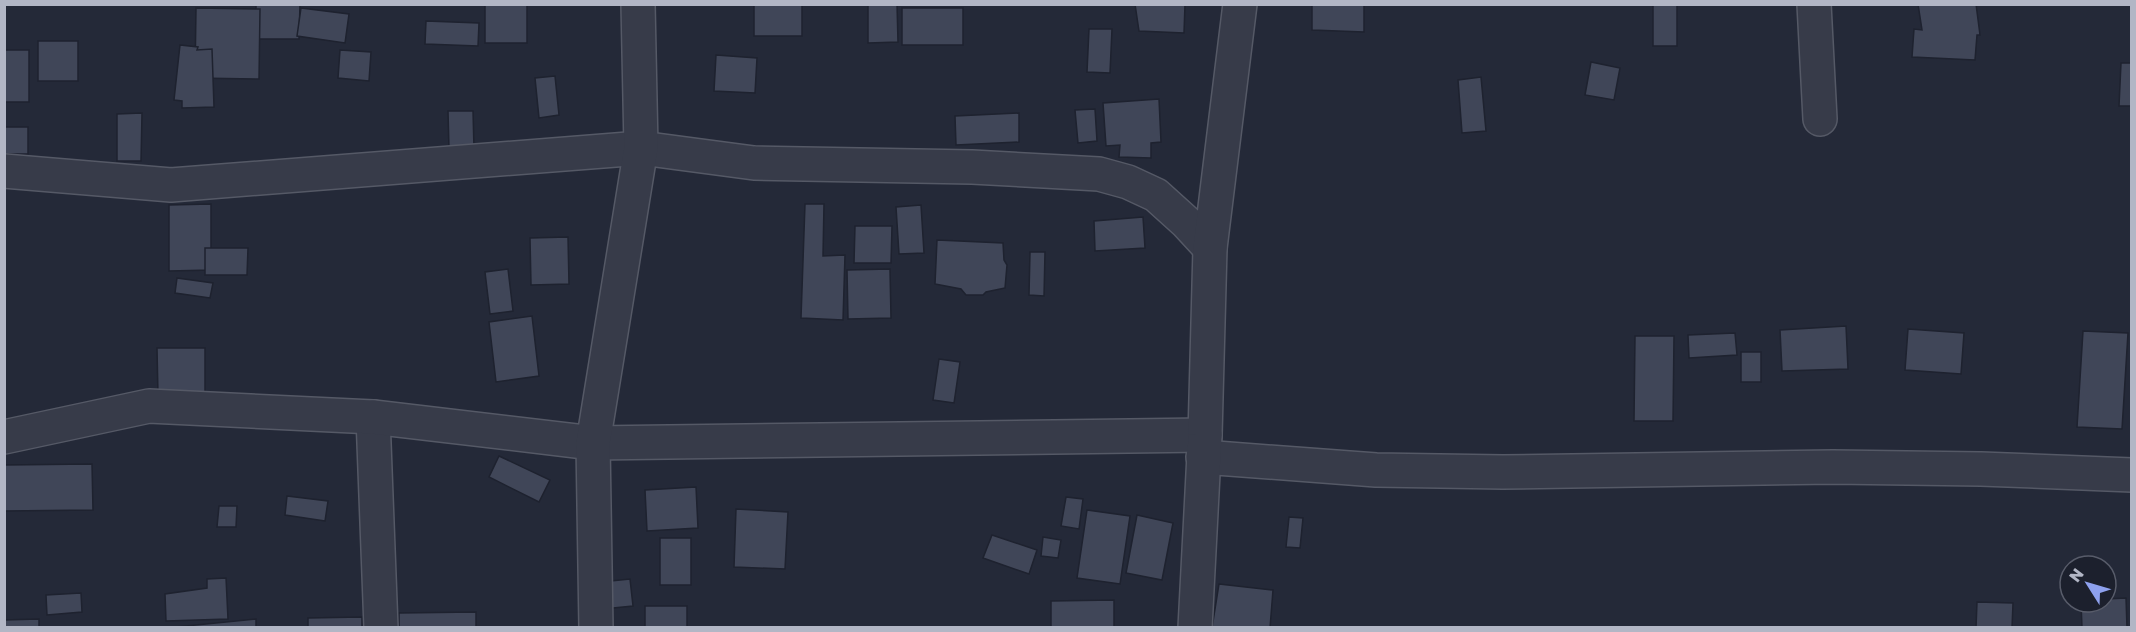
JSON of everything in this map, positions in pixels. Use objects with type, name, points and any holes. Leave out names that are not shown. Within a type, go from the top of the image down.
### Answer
[{"type":"street","points":[[596,627],[593,443],[641,148],[638,4]]},
{"type":"street","points":[[1195,627],[1204,446],[1210,248],[1240,4]]},
{"type":"street","points":[[1814,4],[1820,119]]},
{"type":"street","points":[[4,171],[171,185],[641,148],[754,162],[1099,174],[1128,182],[1156,195],[1210,248]]},
{"type":"street","points":[[4,437],[149,406],[373,417],[593,443],[1204,446],[1376,470],[1503,472],[1833,467],[1981,469],[2132,475]]},
{"type":"street","points":[[373,417],[381,627]]},
{"type":"building","points":[[256,4],[300,4],[299,39],[256,39]]},
{"type":"building","points":[[485,4],[527,4],[527,43],[485,43]]},
{"type":"building","points":[[754,4],[802,4],[802,36],[754,36]]},
{"type":"building","points":[[868,4],[897,4],[898,42],[868,43]]},
{"type":"building","points":[[1135,4],[1185,4],[1184,33],[1139,31]]},
{"type":"building","points":[[1312,4],[1364,4],[1364,32],[1312,30]]},
{"type":"building","points":[[1653,4],[1677,4],[1677,46],[1653,46]]},
{"type":"building","points":[[1918,4],[1976,4],[1980,35],[1977,35],[1975,60],[1912,57],[1914,29],[1922,30]]},
{"type":"building","points":[[196,8],[260,9],[259,79],[195,78]]},
{"type":"building","points":[[301,8],[349,14],[345,43],[297,36]]},
{"type":"building","points":[[902,8],[963,8],[963,45],[902,45]]},
{"type":"building","points":[[426,21],[479,23],[478,46],[425,44]]},
{"type":"building","points":[[1089,29],[1112,29],[1110,73],[1087,72]]},
{"type":"building","points":[[38,41],[78,41],[78,81],[38,81]]},
{"type":"building","points":[[180,45],[198,47],[197,50],[212,49],[214,107],[182,108],[182,101],[174,100]]},
{"type":"building","points":[[4,50],[29,50],[29,102],[4,102]]},
{"type":"building","points":[[340,50],[371,52],[369,81],[338,78]]},
{"type":"building","points":[[716,55],[757,58],[755,93],[714,91]]},
{"type":"building","points":[[1591,62],[1620,68],[1614,100],[1585,95]]},
{"type":"building","points":[[2121,63],[2132,63],[2132,106],[2119,106]]},
{"type":"building","points":[[555,76],[559,115],[539,118],[535,78]]},
{"type":"building","points":[[1481,77],[1486,131],[1462,133],[1458,80]]},
{"type":"building","points":[[1159,99],[1161,142],[1151,143],[1151,158],[1119,157],[1120,145],[1106,146],[1103,103]]},
{"type":"building","points":[[1095,109],[1097,141],[1078,143],[1075,110]]},
{"type":"building","points":[[448,111],[473,111],[474,149],[449,149]]},
{"type":"building","points":[[142,113],[141,161],[117,161],[117,114]]},
{"type":"building","points":[[1019,113],[1019,142],[956,145],[955,116]]},
{"type":"building","points":[[4,127],[28,127],[28,154],[4,154]]},
{"type":"building","points":[[211,204],[211,270],[169,271],[169,205]]},
{"type":"building","points":[[805,204],[824,204],[823,256],[845,255],[843,320],[801,318]]},
{"type":"building","points":[[921,205],[924,253],[899,254],[896,207]]},
{"type":"building","points":[[1143,217],[1145,248],[1095,251],[1094,221]]},
{"type":"building","points":[[855,226],[892,226],[891,263],[854,263]]},
{"type":"building","points":[[568,237],[569,284],[531,285],[530,238]]},
{"type":"building","points":[[937,240],[1003,243],[1004,260],[1007,265],[1005,288],[986,292],[983,295],[966,295],[961,289],[935,284]]},
{"type":"building","points":[[205,248],[248,248],[247,275],[205,275]]},
{"type":"building","points":[[1030,252],[1045,252],[1044,296],[1029,295]]},
{"type":"building","points":[[508,269],[513,311],[490,314],[485,272]]},
{"type":"building","points":[[890,269],[891,318],[848,319],[847,270]]},
{"type":"building","points":[[177,278],[213,283],[210,298],[175,293]]},
{"type":"building","points":[[532,316],[539,376],[496,382],[489,322]]},
{"type":"building","points":[[1846,326],[1848,369],[1782,371],[1780,330]]},
{"type":"building","points":[[1908,329],[1964,333],[1961,374],[1905,370]]},
{"type":"building","points":[[2083,331],[2128,333],[2122,429],[2077,427]]},
{"type":"building","points":[[1735,333],[1737,355],[1689,358],[1688,335]]},
{"type":"building","points":[[1635,336],[1674,336],[1673,421],[1634,421]]},
{"type":"building","points":[[157,348],[205,348],[205,407],[158,395]]},
{"type":"building","points":[[1741,352],[1761,352],[1761,382],[1741,382]]},
{"type":"building","points":[[939,359],[960,362],[954,403],[933,400]]},
{"type":"building","points":[[499,456],[550,480],[539,502],[489,477]]},
{"type":"building","points":[[92,464],[93,510],[4,511],[4,465]]},
{"type":"building","points":[[696,487],[698,528],[647,531],[645,490]]},
{"type":"building","points":[[287,496],[328,501],[325,521],[285,515]]},
{"type":"building","points":[[1066,497],[1083,499],[1079,529],[1061,526]]},
{"type":"building","points":[[219,506],[237,506],[236,527],[217,527]]},
{"type":"building","points":[[736,509],[788,512],[785,569],[734,567]]},
{"type":"building","points":[[1087,510],[1130,516],[1120,584],[1077,578]]},
{"type":"building","points":[[1137,515],[1173,523],[1162,580],[1126,573]]},
{"type":"building","points":[[1289,517],[1303,518],[1300,548],[1286,547]]},
{"type":"building","points":[[992,535],[1037,550],[1029,574],[983,558]]},
{"type":"building","points":[[1043,537],[1061,540],[1058,558],[1041,556]]},
{"type":"building","points":[[660,538],[691,538],[691,585],[660,585]]},
{"type":"building","points":[[226,578],[228,619],[166,621],[165,594],[207,588],[207,579]]},
{"type":"building","points":[[630,579],[633,606],[603,609],[601,582]]},
{"type":"building","points":[[1219,584],[1273,590],[1270,628],[1212,628]]},
{"type":"building","points":[[81,593],[82,612],[47,615],[46,595]]},
{"type":"building","points":[[2118,598],[2126,598],[2127,628],[2082,628],[2081,614],[2118,614]]},
{"type":"building","points":[[1114,600],[1114,628],[1051,628],[1051,601]]},
{"type":"building","points":[[1977,602],[2013,603],[2012,628],[1976,628]]},
{"type":"building","points":[[645,606],[687,606],[687,628],[645,628]]},
{"type":"building","points":[[476,612],[476,628],[399,628],[399,613]]},
{"type":"building","points":[[362,617],[362,628],[308,628],[308,618]]},
{"type":"building","points":[[39,619],[39,628],[4,628],[4,620]]},
{"type":"building","points":[[256,619],[256,628],[166,628]]}]
